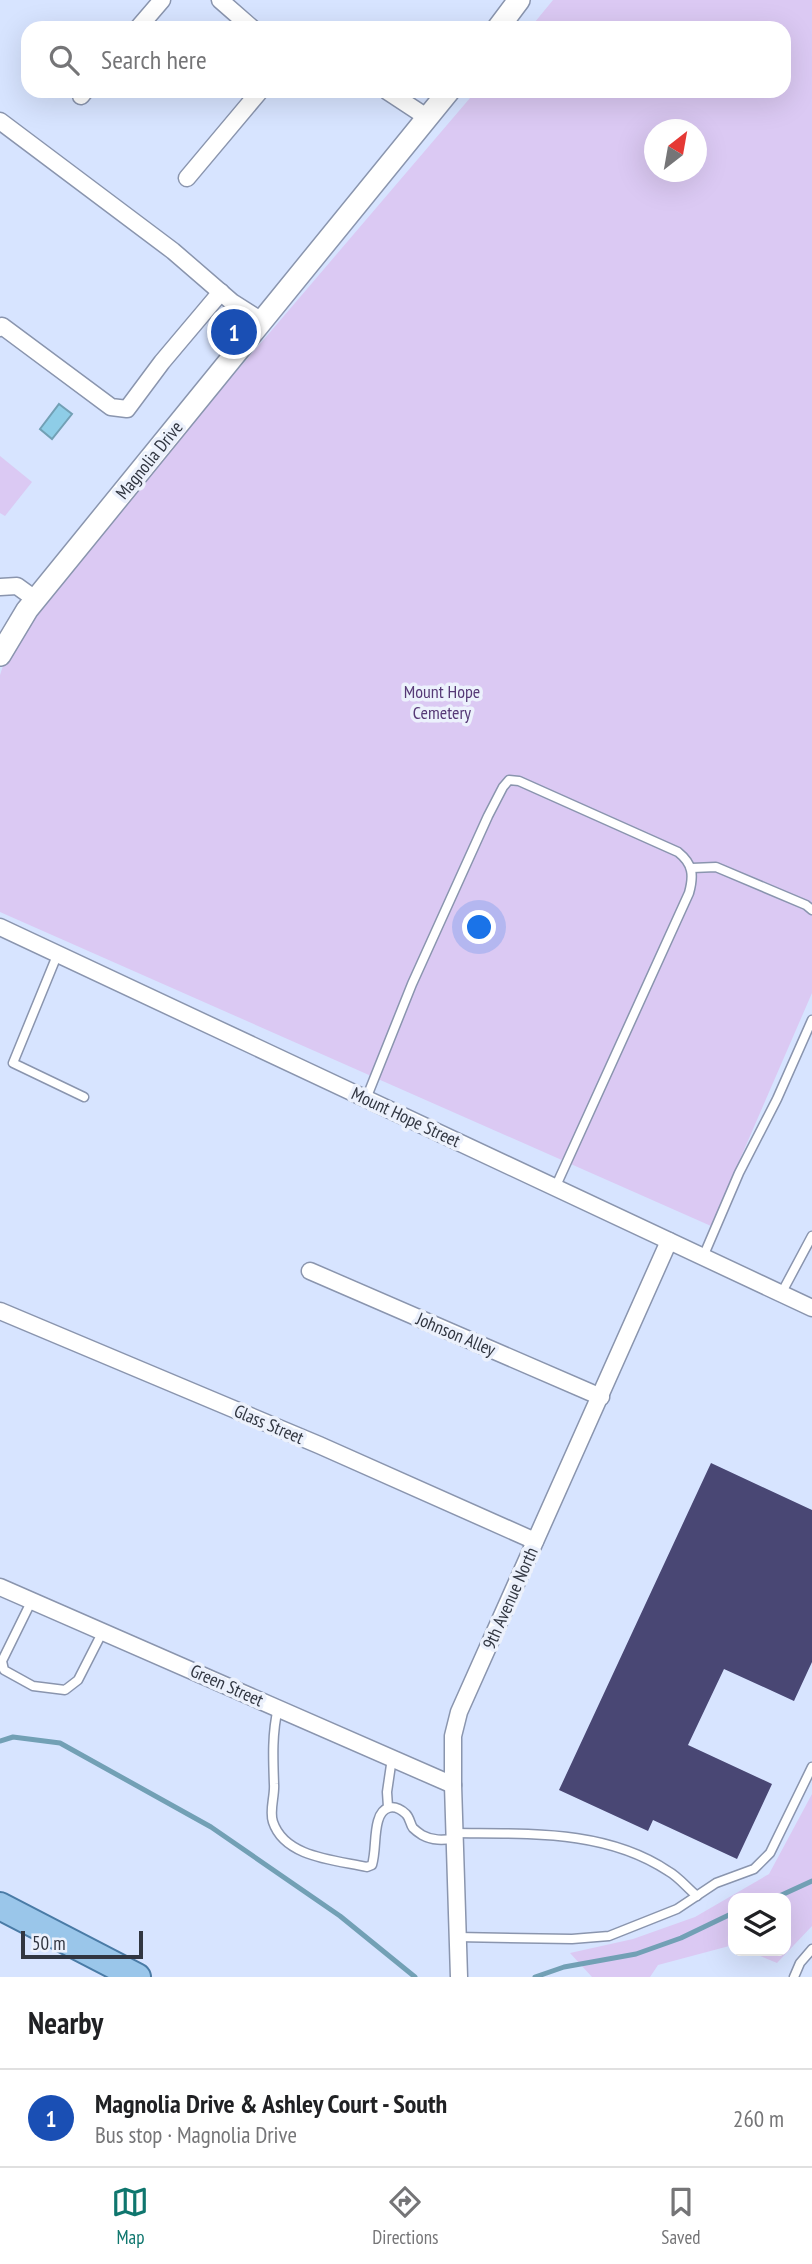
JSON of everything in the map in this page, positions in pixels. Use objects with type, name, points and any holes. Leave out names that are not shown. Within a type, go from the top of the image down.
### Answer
[{"type":"main road","points":[[0,1906],[137,1977]]},
{"type":"street","points":[[144,21],[162,0]]},
{"type":"street","points":[[220,0],[245,21]]},
{"type":"street","points":[[503,21],[519,0]]},
{"type":"street","points":[[187,178],[254,98]]},
{"type":"street","points":[[398,98],[428,118]]},
{"type":"street","name":"Magnolia Drive","points":[[0,655],[35,599],[444,98]]},
{"type":"street","points":[[0,121],[262,321]]},
{"type":"street","points":[[0,328],[2,326],[111,407],[127,409],[162,362],[221,292]]},
{"type":"street","points":[[0,587],[17,586],[35,599]]},
{"type":"street","name":"Mount Hope Street","points":[[0,927],[812,1308]]},
{"type":"street","name":"9th Avenue North","points":[[459,1977],[453,1736],[459,1712],[669,1241]]},
{"type":"street","name":"Johnson Alley","points":[[310,1272],[601,1397]]},
{"type":"street","name":"Glass Street","points":[[0,1311],[319,1445],[535,1541]]},
{"type":"street","name":"Green Street","points":[[0,1587],[453,1785]]},
{"type":"lane","points":[[366,1098],[412,984],[488,816],[509,780],[519,780],[678,852],[687,859],[692,868],[693,878],[689,893],[555,1188]]},
{"type":"lane","points":[[692,868],[716,867],[812,909]]},
{"type":"lane","points":[[58,953],[13,1063],[84,1097]]},
{"type":"lane","points":[[703,1258],[739,1173],[777,1099],[812,1020]]},
{"type":"lane","points":[[781,1294],[812,1236]]},
{"type":"lane","points":[[32,1600],[2,1661],[4,1670],[33,1686],[65,1690],[78,1680],[103,1631]]},
{"type":"lane","points":[[278,1708],[274,1724],[274,1793],[271,1814],[273,1824],[284,1839],[297,1849],[367,1867],[372,1865],[376,1850],[377,1823],[382,1811],[393,1807],[408,1815],[413,1828],[436,1840],[454,1836],[588,1838],[637,1855],[669,1871],[696,1896]]},
{"type":"lane","points":[[388,1807],[387,1792],[392,1758]]},
{"type":"lane","points":[[457,1937],[572,1939],[609,1936],[677,1909],[716,1883],[754,1869],[769,1853],[812,1767]]},
{"type":"lane","points":[[794,1977],[800,1963],[812,1949]]},
{"type":"green space","name":"Mount Hope Cemetery","points":[[553,0],[812,0],[812,993],[711,1226],[0,912],[0,675],[14,632],[470,98],[791,98],[791,21],[536,21]]},
{"type":"green space","points":[[0,456],[32,482],[5,516],[0,513]]},
{"type":"green space","points":[[812,1794],[812,1926],[791,1948],[791,1893],[736,1893],[769,1874]]},
{"type":"green space","points":[[728,1898],[728,1946],[658,1965],[650,1977],[592,1977],[570,1953],[633,1939],[695,1917]]},
{"type":"green space","points":[[760,1956],[784,1956],[777,1963]]},
{"type":"water","points":[[59,404],[72,414],[52,439],[40,429]]},
{"type":"building","points":[[711,1463],[812,1510],[812,1662],[794,1701],[724,1669],[688,1745],[772,1784],[737,1859],[653,1820],[648,1831],[559,1790]]},
{"type":"waterway","points":[[0,1741],[13,1737],[60,1743],[211,1827],[340,1916],[415,1977]]},
{"type":"waterway","points":[[786,1893],[812,1881]]},
{"type":"waterway","points":[[535,1977],[564,1967],[636,1954],[681,1938],[728,1915]]},
{"type":"place","name":"Magnolia Drive & Ashley Court - South","points":[[234,332]]}]
